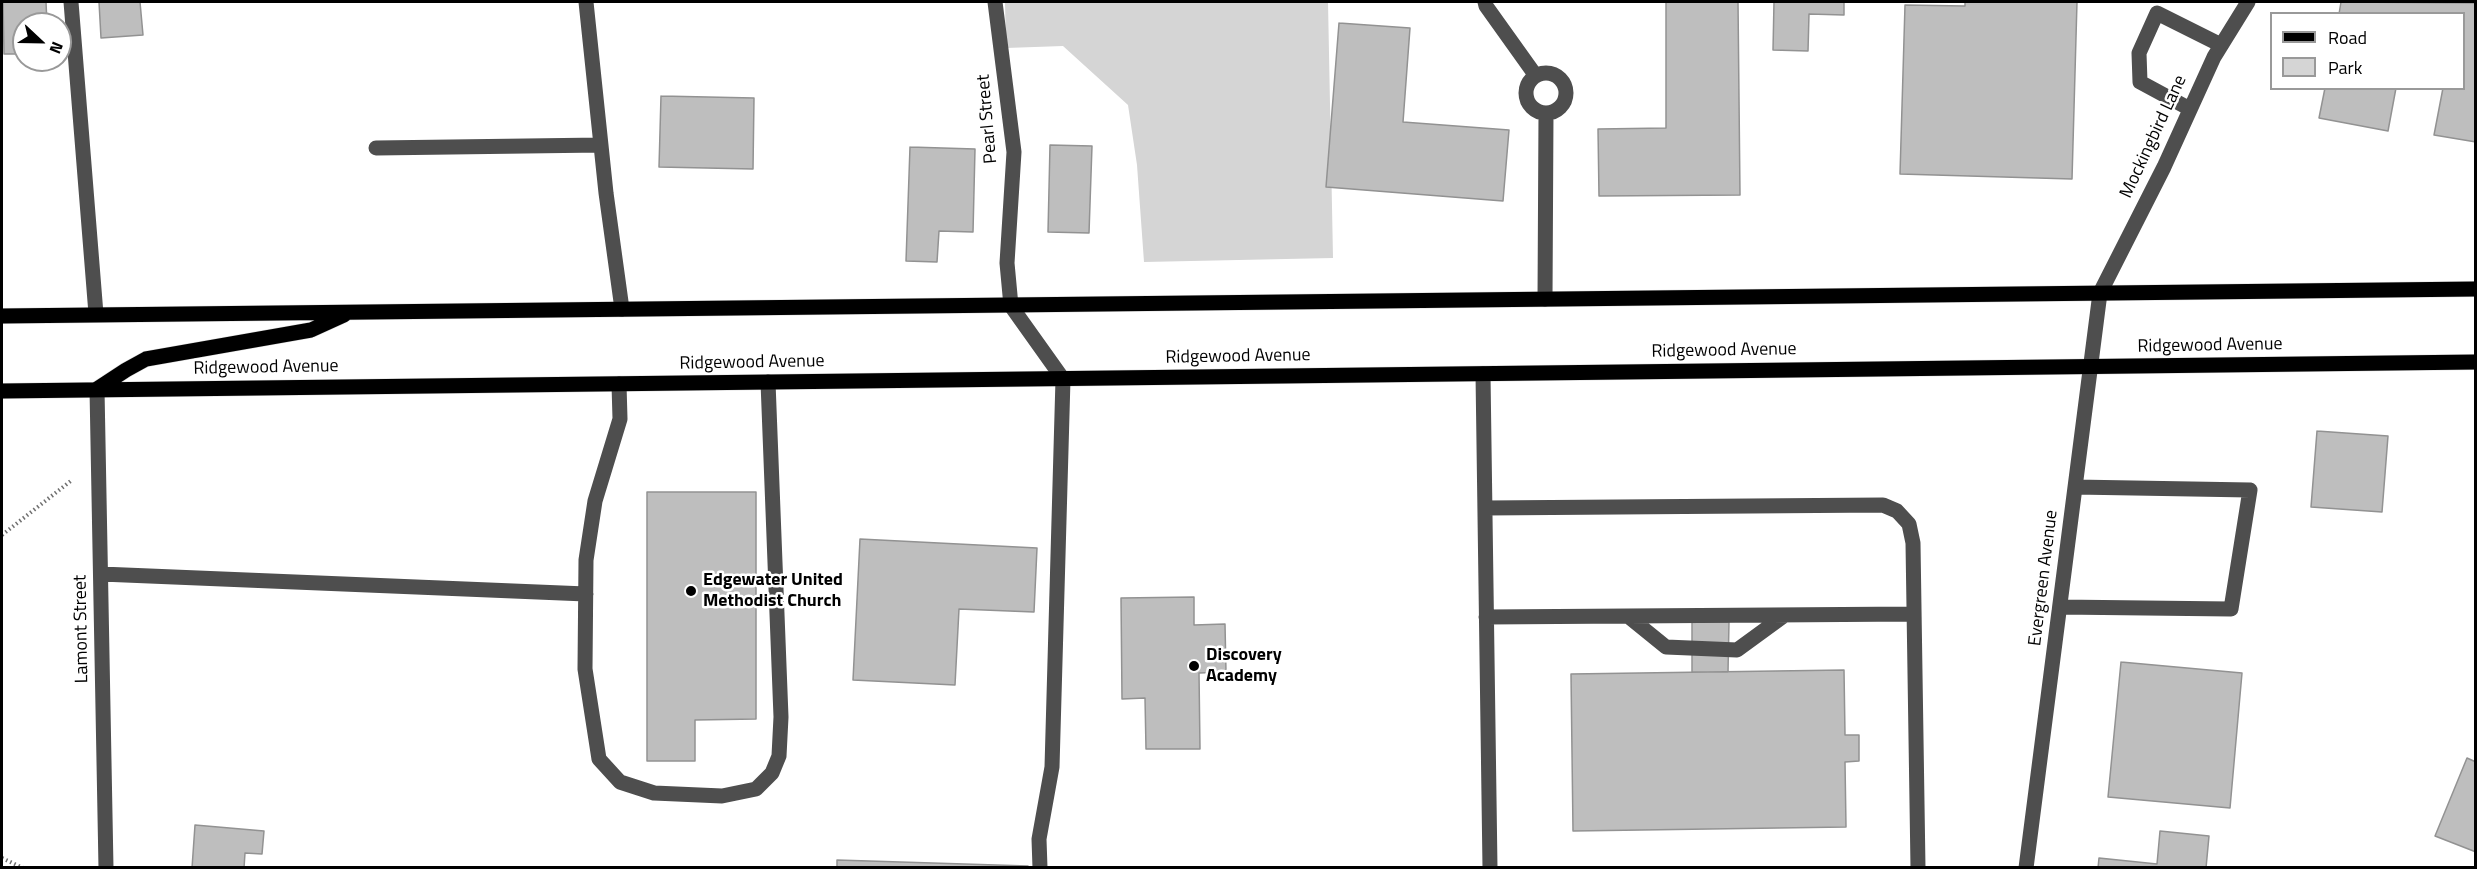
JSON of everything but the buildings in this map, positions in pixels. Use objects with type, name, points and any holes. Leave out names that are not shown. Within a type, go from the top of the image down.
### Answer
[{"type":"main road","points":[[2,316],[2475,289]]},
{"type":"main road","points":[[97,389],[146,359],[311,330],[350,312]]},
{"type":"main road","name":"Ridgewood Avenue","points":[[2,391],[2475,362]]},
{"type":"street","points":[[71,2],[96,314]]},
{"type":"street","points":[[586,2],[622,309]]},
{"type":"street","name":"Pearl Street","points":[[995,2],[1014,152],[1007,263],[1011,306]]},
{"type":"street","points":[[1485,2],[1536,76]]},
{"type":"street","name":"Mockingbird Lane","points":[[2100,293],[2164,167],[2222,45],[2248,2]]},
{"type":"street","points":[[2190,109],[2140,82],[2139,53],[2157,13],[2222,45]]},
{"type":"street","points":[[1549,73],[1561,80],[1566,92],[1562,105],[1555,111],[1546,113],[1533,108],[1527,99],[1527,86],[1536,76],[1549,73]]},
{"type":"street","points":[[1545,299],[1546,113]]},
{"type":"street","points":[[376,148],[601,145]]},
{"type":"street","name":"Evergreen Avenue","points":[[2026,867],[2100,293]]},
{"type":"street","points":[[1011,306],[1062,379],[1053,767],[1039,839],[1040,867]]},
{"type":"street","points":[[1483,374],[1490,867]]},
{"type":"street","points":[[619,384],[620,419],[594,501],[586,560],[585,669],[600,759],[620,782],[654,794],[722,796],[756,789],[772,773],[779,756],[781,717],[768,382]]},
{"type":"street","name":"Lamont Street","points":[[97,389],[106,867]]},
{"type":"street","points":[[2060,607],[2231,609],[2250,490],[2075,487]]},
{"type":"street","points":[[1485,508],[1883,505],[1897,511],[1909,524],[1913,543],[1918,867]]},
{"type":"street","points":[[101,573],[586,594]]},
{"type":"street","points":[[1486,618],[1914,614]]},
{"type":"street","points":[[1629,616],[1666,647],[1737,650],[1785,615]]},
{"type":"path","points":[[2,535],[98,459]]},
{"type":"path","points":[[2,858],[23,867]]},
{"type":"green space","points":[[1005,2],[1328,2],[1333,258],[1144,262],[1137,165],[1128,105],[1063,46],[1006,48]]},
{"type":"place","name":"Edgewater United Methodist Church","points":[[691,591]]},
{"type":"place","name":"Discovery Academy","points":[[1194,666]]}]
